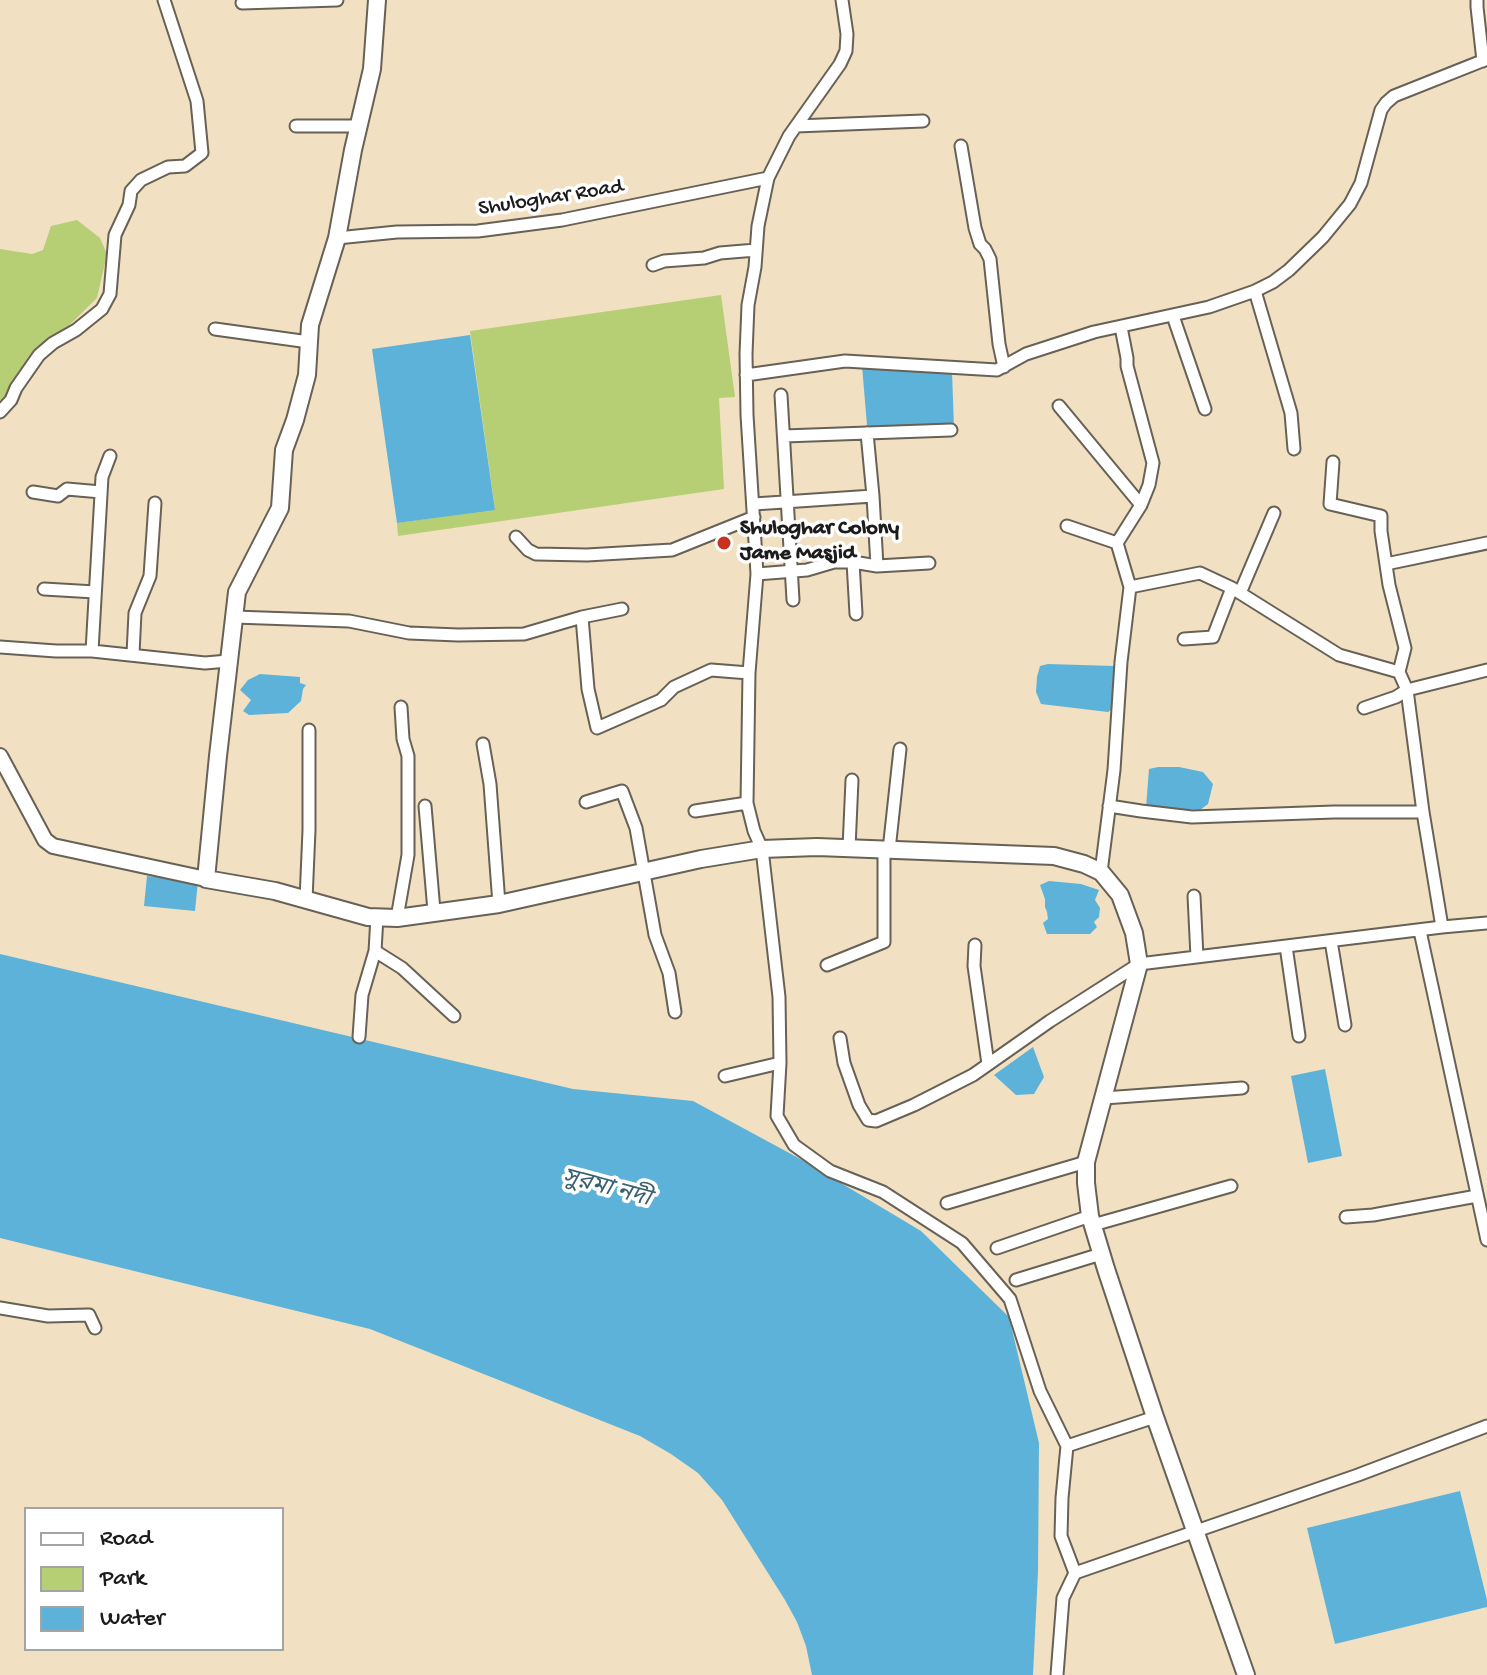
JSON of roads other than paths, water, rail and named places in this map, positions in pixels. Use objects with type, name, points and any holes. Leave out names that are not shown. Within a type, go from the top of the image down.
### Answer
[{"type":"main road","points":[[377,0],[372,69],[337,238],[310,325],[307,375],[284,450],[280,508],[237,592],[206,879],[275,891],[368,917],[397,918],[499,904],[701,859],[762,849],[817,847],[1054,856],[1101,872],[1120,895],[1134,933],[1139,964],[1086,1162],[1092,1221],[1155,1417],[1246,1675]]},
{"type":"street","points":[[0,412],[39,355],[102,309],[110,294],[115,235],[129,205],[131,191],[141,180],[168,167],[185,166],[202,153],[197,101],[164,0]]},
{"type":"street","points":[[242,3],[337,0]]},
{"type":"street","points":[[842,0],[846,51],[789,136],[768,178],[758,226],[748,305],[747,415],[757,574],[749,673],[747,803],[762,849],[779,997],[777,1116],[794,1145],[830,1171],[883,1192],[962,1243],[1010,1299],[1040,1391],[1067,1446],[1061,1536],[1075,1573]]},
{"type":"street","points":[[746,375],[845,361],[997,370],[1026,354],[1094,332],[1209,307],[1273,282],[1323,237],[1350,204],[1361,183],[1381,110],[1386,103],[1394,96],[1485,60],[1477,0]]},
{"type":"street","points":[[796,126],[923,121]]},
{"type":"street","points":[[296,126],[358,126]]},
{"type":"street","points":[[961,146],[975,228],[980,244],[990,259],[1004,367]]},
{"type":"street","name":"Shuloghar Road","points":[[337,238],[397,232],[478,231],[562,220],[768,178]]},
{"type":"street","points":[[653,265],[756,250]]},
{"type":"street","points":[[1255,291],[1291,413],[1294,449]]},
{"type":"street","points":[[1173,316],[1205,409]]},
{"type":"street","points":[[1101,872],[1114,770],[1121,662],[1130,587],[1117,543],[1141,505],[1153,463],[1127,366],[1121,327]]},
{"type":"street","points":[[215,329],[309,342]]},
{"type":"street","points":[[781,395],[793,600]]},
{"type":"street","points":[[1059,406],[1141,505]]},
{"type":"street","points":[[784,436],[951,430]]},
{"type":"street","points":[[867,433],[877,566]]},
{"type":"street","points":[[92,651],[102,477],[110,456]]},
{"type":"street","points":[[1333,462],[1330,504],[1381,516],[1389,585],[1405,648],[1399,672],[1407,690],[1442,927]]},
{"type":"street","points":[[33,492],[58,496],[67,489],[101,492]]},
{"type":"street","points":[[516,537],[536,554],[587,555],[672,550],[754,510],[787,502],[873,496]]},
{"type":"street","points":[[133,654],[135,613],[150,576],[155,503]]},
{"type":"street","points":[[1184,639],[1213,637],[1274,513]]},
{"type":"street","points":[[1067,526],[1117,543]]},
{"type":"street","points":[[1386,564],[1487,543]]},
{"type":"street","points":[[757,574],[807,570],[834,562],[877,566],[929,563]]},
{"type":"street","points":[[853,562],[856,614]]},
{"type":"street","points":[[1130,587],[1200,573],[1236,591],[1339,655],[1399,672]]},
{"type":"street","points":[[44,589],[95,592]]},
{"type":"street","points":[[234,617],[349,621],[409,633],[524,634],[622,609]]},
{"type":"street","points":[[582,617],[588,689],[597,728],[661,700],[674,687],[711,670],[749,673]]},
{"type":"street","points":[[0,647],[133,654],[205,663],[228,661]]},
{"type":"street","points":[[1364,708],[1407,690],[1487,670]]},
{"type":"street","points":[[397,918],[408,855],[408,756],[403,739],[401,707]]},
{"type":"street","points":[[306,900],[309,730]]},
{"type":"street","points":[[483,744],[490,784],[499,904]]},
{"type":"street","points":[[827,965],[884,942],[887,850],[900,749]]},
{"type":"street","points":[[0,756],[45,840],[53,846],[206,879]]},
{"type":"street","points":[[849,848],[852,780]]},
{"type":"street","points":[[586,802],[622,791],[636,828],[655,935],[669,973],[675,1012]]},
{"type":"street","points":[[695,811],[747,803]]},
{"type":"street","points":[[425,806],[434,911]]},
{"type":"street","points":[[1109,806],[1192,817],[1423,812]]},
{"type":"street","points":[[1194,896],[1197,957]]},
{"type":"street","points":[[359,1037],[362,995],[375,951],[377,917]]},
{"type":"street","points":[[840,1038],[844,1063],[859,1105],[868,1120],[876,1121],[973,1075],[1139,964],[1487,923]]},
{"type":"street","points":[[1420,931],[1487,1240]]},
{"type":"street","points":[[1331,941],[1345,1025]]},
{"type":"street","points":[[975,945],[974,966],[988,1064]]},
{"type":"street","points":[[1286,946],[1299,1036]]},
{"type":"street","points":[[375,951],[402,968],[454,1016]]},
{"type":"street","points":[[725,1076],[780,1063]]},
{"type":"street","points":[[1104,1098],[1242,1088]]},
{"type":"street","points":[[947,1203],[1086,1162]]},
{"type":"street","points":[[997,1248],[1231,1186]]},
{"type":"street","points":[[1346,1217],[1477,1196]]},
{"type":"street","points":[[1016,1280],[1101,1254]]},
{"type":"street","points":[[0,1308],[48,1316],[89,1315],[95,1328]]},
{"type":"street","points":[[1067,1446],[1155,1417]]},
{"type":"street","points":[[1057,1675],[1063,1598],[1075,1573],[1358,1475],[1487,1426]]},
{"type":"water","points":[[470,335],[495,510],[397,523],[372,349]]},
{"type":"water","points":[[862,366],[952,372],[954,428],[871,431],[867,425]]},
{"type":"water","points":[[1040,666],[1114,666],[1126,677],[1126,698],[1108,712],[1041,704],[1036,692],[1037,677]]},
{"type":"water","points":[[260,674],[300,677],[300,683],[306,685],[301,701],[288,713],[249,715],[243,711],[251,700],[240,690],[248,680]]},
{"type":"water","points":[[1158,767],[1203,772],[1213,784],[1208,804],[1200,810],[1146,808],[1149,769]]},
{"type":"water","points":[[147,876],[198,881],[195,911],[144,906]]},
{"type":"water","points":[[1049,881],[1081,884],[1099,890],[1095,900],[1100,908],[1099,917],[1094,922],[1097,927],[1090,934],[1047,934],[1043,923],[1048,919],[1047,912],[1040,885]]},
{"type":"water","name":"সুরমা নদী","points":[[0,954],[573,1089],[693,1101],[804,1161],[921,1231],[1009,1317],[1039,1443],[1033,1675],[812,1675],[797,1622],[722,1500],[698,1473],[640,1436],[370,1329],[0,1238]]},
{"type":"water","points":[[1033,1047],[1044,1077],[1034,1094],[1016,1095],[994,1075]]},
{"type":"water","points":[[1325,1069],[1342,1156],[1308,1163],[1291,1076]]},
{"type":"water","points":[[1460,1491],[1487,1607],[1335,1644],[1307,1528]]},
{"type":"place","name":"Shuloghar Colony Jame Masjid","points":[[724,543]]}]
